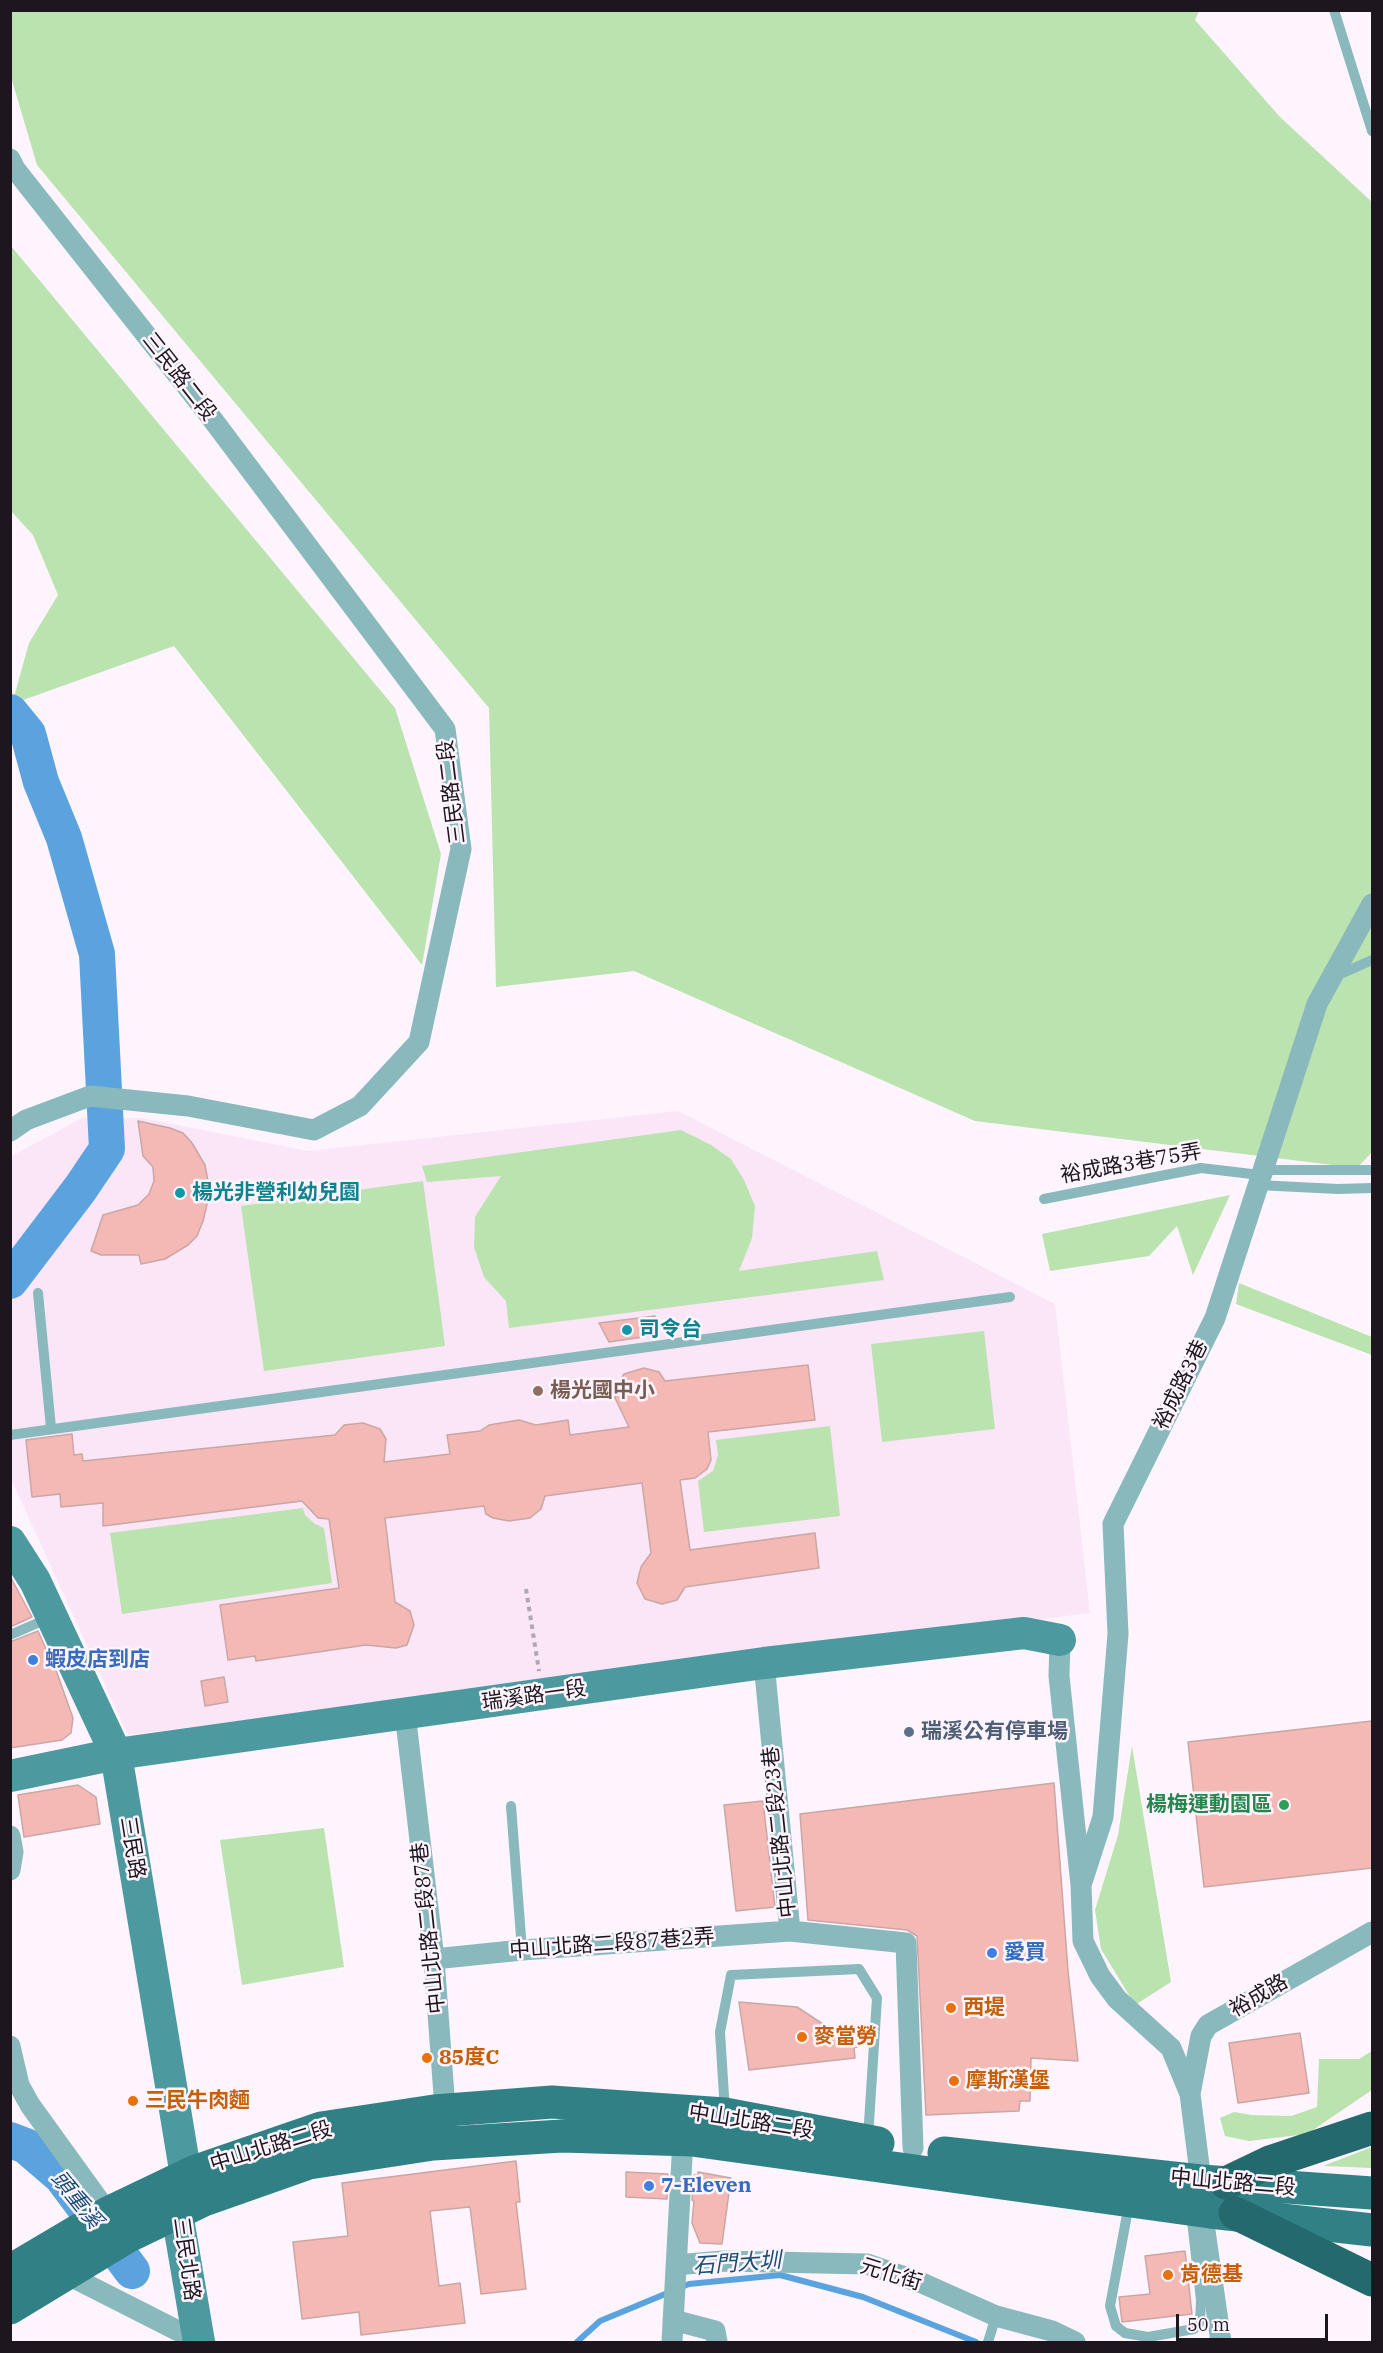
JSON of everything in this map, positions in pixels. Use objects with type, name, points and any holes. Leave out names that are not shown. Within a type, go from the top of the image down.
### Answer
[{"type":"highway","points":[[1211,2199],[1270,2162],[1372,2128]]},
{"type":"highway","points":[[1211,2199],[1372,2280]]},
{"type":"main road","name":"中山北路二段","points":[[118,2225],[186,2176],[321,2128],[445,2110],[552,2102],[725,2114],[868,2141],[1211,2199],[1372,2230]]},
{"type":"main road","name":"中山北路二段","points":[[118,2225],[177,2213],[204,2200],[309,2163],[448,2143],[562,2136],[683,2139],[1130,2200],[1372,2193]]},
{"type":"main road","points":[[10,2271],[79,2229],[118,2225]]},
{"type":"main road","points":[[10,2308],[78,2266],[118,2225]]},
{"type":"street","name":"三民路二段","points":[[10,159],[15,169],[207,412],[445,729],[460,849],[420,1042],[360,1106],[314,1130],[180,1105],[90,1096],[26,1120],[10,1131]]},
{"type":"street","name":"裕成路3巷","points":[[1081,1885],[1103,1817],[1118,1634],[1113,1524],[1215,1318],[1317,1004],[1372,904]]},
{"type":"street","name":"三民路","points":[[10,1542],[35,1581],[116,1754],[186,2176]]},
{"type":"street","name":"瑞溪路一段","points":[[10,1776],[116,1754],[764,1663],[1024,1633],[1060,1640]]},
{"type":"street","name":"裕成路3巷","points":[[1060,1640],[1059,1676],[1081,1885],[1083,1941],[1100,1976],[1117,1999],[1171,2048],[1190,2094],[1211,2199],[1221,2343]]},
{"type":"street","name":"中山北路二段23巷","points":[[764,1663],[790,1931],[906,1943],[913,2148]]},
{"type":"street","name":"中山北路二段87巷","points":[[405,1713],[434,1959],[448,2143]]},
{"type":"street","points":[[10,1836],[13,1852],[10,1870]]},
{"type":"street","name":"中山北路二段87巷2弄","points":[[434,1959],[522,1950],[790,1931]]},
{"type":"street","name":"裕成路","points":[[1190,2094],[1201,2036],[1208,2025],[1372,1932]]},
{"type":"street","points":[[10,2046],[19,2085],[30,2105],[118,2225]]},
{"type":"street","points":[[672,2343],[679,2267],[683,2139]]},
{"type":"street","name":"三民北路","points":[[186,2176],[177,2213],[199,2342]]},
{"type":"street","name":"元化街","points":[[679,2267],[723,2260],[867,2264],[922,2283],[992,2330],[1052,2337],[1075,2343]]},
{"type":"street","points":[[78,2266],[199,2342]]},
{"type":"street","points":[[673,2316],[716,2337],[726,2331],[733,2343]]},
{"type":"lane","points":[[1334,10],[1372,131]]},
{"type":"lane","points":[[1331,978],[1372,960]]},
{"type":"lane","name":"裕成路3巷75弄","points":[[1044,1199],[1201,1168],[1259,1177]]},
{"type":"lane","points":[[1259,1177],[1372,1170]]},
{"type":"lane","points":[[1259,1177],[1338,1189],[1372,1188]]},
{"type":"lane","points":[[38,1293],[51,1428]]},
{"type":"lane","points":[[10,1435],[1010,1297]]},
{"type":"lane","points":[[10,1635],[52,1616]]},
{"type":"lane","points":[[511,1806],[522,1950]]},
{"type":"lane","points":[[725,2114],[720,2032],[731,1975],[859,1969],[877,1998],[868,2141]]},
{"type":"lane","points":[[1130,2200],[1110,2306],[1116,2326],[1125,2333],[1148,2337],[1194,2329],[1200,2322],[1211,2199]]},
{"type":"path","points":[[526,1589],[538,1663]]},
{"type":"shaded area","name":"楊光國中小","points":[[678,1111],[1055,1304],[1090,1613],[128,1735],[11,1479],[10,1157],[82,1118],[143,1118],[308,1151]]},
{"type":"green space","points":[[10,11],[1199,11],[1195,20],[1280,117],[1372,202],[1372,1152],[1357,1168],[975,1121],[634,971],[496,987],[489,708],[37,165],[11,77]]},
{"type":"green space","points":[[11,246],[395,708],[441,854],[422,965],[174,646],[12,704],[29,643],[58,595],[33,535],[11,511]]},
{"type":"green space","points":[[681,1130],[711,1145],[731,1159],[744,1180],[755,1206],[752,1238],[739,1271],[877,1251],[884,1280],[509,1328],[506,1301],[484,1277],[474,1247],[475,1217],[501,1176],[427,1182],[422,1166]]},
{"type":"green space","points":[[423,1181],[445,1346],[264,1371],[241,1206]]},
{"type":"green space","points":[[1230,1195],[1193,1275],[1177,1226],[1149,1256],[1050,1271],[1042,1234]]},
{"type":"green space","points":[[1239,1283],[1372,1337],[1372,1355],[1236,1304]]},
{"type":"green space","points":[[984,1331],[995,1429],[882,1442],[871,1344]]},
{"type":"green space","points":[[830,1426],[840,1516],[704,1532],[698,1481],[713,1471],[718,1455],[716,1440]]},
{"type":"green space","points":[[303,1508],[305,1515],[324,1528],[332,1583],[122,1614],[110,1533]]},
{"type":"green space","points":[[1132,1746],[1171,1982],[1135,2005],[1101,1949],[1095,1910],[1118,1835]]},
{"type":"green space","points":[[324,1828],[344,1967],[242,1985],[220,1840]]},
{"type":"green space","points":[[1372,2051],[1372,2090],[1307,2134],[1249,2141],[1225,2136],[1220,2118],[1234,2112],[1291,2116],[1317,2107],[1319,2059],[1359,2059]]},
{"type":"green space","points":[[1372,2147],[1372,2168],[1323,2166]]},
{"type":"building","name":"楊光非營利幼兒園","points":[[138,1121],[183,1133],[205,1165],[210,1192],[197,1236],[188,1245],[165,1259],[141,1264],[139,1255],[101,1255],[91,1251],[103,1215],[138,1205],[149,1194],[154,1181],[153,1167],[143,1156]]},
{"type":"building","name":"司令台","points":[[655,1316],[650,1336],[609,1342],[599,1323]]},
{"type":"building","points":[[808,1365],[815,1420],[708,1432],[711,1460],[707,1469],[695,1478],[680,1480],[690,1550],[815,1533],[819,1568],[685,1587],[677,1600],[662,1604],[645,1599],[637,1583],[641,1567],[651,1553],[642,1483],[545,1496],[541,1509],[530,1518],[509,1521],[486,1514],[484,1506],[385,1518],[395,1602],[410,1611],[414,1625],[407,1645],[396,1648],[366,1645],[256,1661],[255,1656],[228,1660],[220,1605],[339,1588],[329,1519],[318,1518],[302,1501],[103,1526],[103,1503],[61,1507],[60,1494],[32,1497],[26,1440],[72,1434],[74,1455],[82,1454],[83,1461],[335,1435],[344,1425],[363,1423],[380,1429],[386,1439],[384,1462],[450,1454],[447,1435],[480,1431],[489,1425],[519,1420],[536,1425],[568,1420],[570,1435],[629,1427],[615,1398],[617,1386],[624,1374],[644,1368],[659,1372],[665,1381]]},
{"type":"building","points":[[10,1576],[32,1617],[10,1627]]},
{"type":"building","points":[[38,1631],[57,1673],[73,1718],[71,1733],[62,1740],[10,1748],[10,1642]]},
{"type":"building","points":[[224,1677],[228,1702],[205,1706],[201,1681]]},
{"type":"building","name":"楊梅運動園區","points":[[1372,1721],[1372,1868],[1204,1887],[1188,1742]]},
{"type":"building","name":"愛買","points":[[1054,1783],[1068,1971],[1078,2061],[1031,2058],[1030,2101],[1020,2101],[1019,2111],[926,2115],[917,1936],[907,1930],[808,1920],[800,1814]]},
{"type":"building","points":[[78,1785],[96,1797],[100,1824],[24,1837],[18,1795]]},
{"type":"building","points":[[763,1801],[775,1907],[736,1911],[724,1805]]},
{"type":"building","name":"麥當勞","points":[[739,2002],[797,2007],[832,2030],[855,2027],[863,2045],[854,2048],[855,2058],[749,2070]]},
{"type":"building","points":[[1300,2033],[1309,2093],[1238,2103],[1229,2043]]},
{"type":"building","points":[[516,2161],[520,2202],[516,2202],[526,2289],[481,2294],[470,2207],[430,2211],[439,2286],[460,2283],[465,2323],[361,2335],[359,2312],[302,2319],[293,2242],[348,2236],[342,2183]]},
{"type":"building","name":"7-Eleven","points":[[626,2172],[668,2174],[667,2199],[626,2197]]},
{"type":"building","points":[[698,2172],[731,2178],[722,2244],[700,2243],[692,2223],[694,2175],[698,2175]]},
{"type":"building","name":"肯德基","points":[[1185,2251],[1192,2314],[1122,2322],[1119,2297],[1150,2294],[1145,2256]]},
{"type":"waterway","points":[[10,712],[28,734],[41,782],[64,838],[97,954],[107,1149],[80,1189],[10,1281]]},
{"type":"waterway","name":"頭重溪","points":[[10,2140],[26,2146],[61,2176],[132,2271]]},
{"type":"waterway","name":"石門大圳","points":[[679,2288],[689,2284],[780,2275],[863,2297],[976,2342]]},
{"type":"waterway","name":"石門大圳","points":[[577,2342],[600,2321],[670,2292]]},
{"type":"place","name":"楊光非營利幼兒園","points":[[180,1193]]},
{"type":"place","name":"司令台","points":[[627,1330]]},
{"type":"place","name":"楊光國中小","points":[[538,1391]]},
{"type":"place","name":"蝦皮店到店","points":[[33,1660]]},
{"type":"place","name":"瑞溪公有停車場","points":[[909,1732]]},
{"type":"place","name":"楊梅運動園區","points":[[1284,1805]]},
{"type":"place","name":"愛買","points":[[992,1953]]},
{"type":"place","name":"西堤","points":[[951,2008]]},
{"type":"place","name":"麥當勞","points":[[802,2037]]},
{"type":"place","name":"85度C","points":[[427,2058]]},
{"type":"place","name":"摩斯漢堡","points":[[954,2081]]},
{"type":"place","name":"三民牛肉麵","points":[[133,2101]]},
{"type":"place","name":"7-Eleven","points":[[649,2186]]},
{"type":"place","name":"肯德基","points":[[1168,2275]]}]
